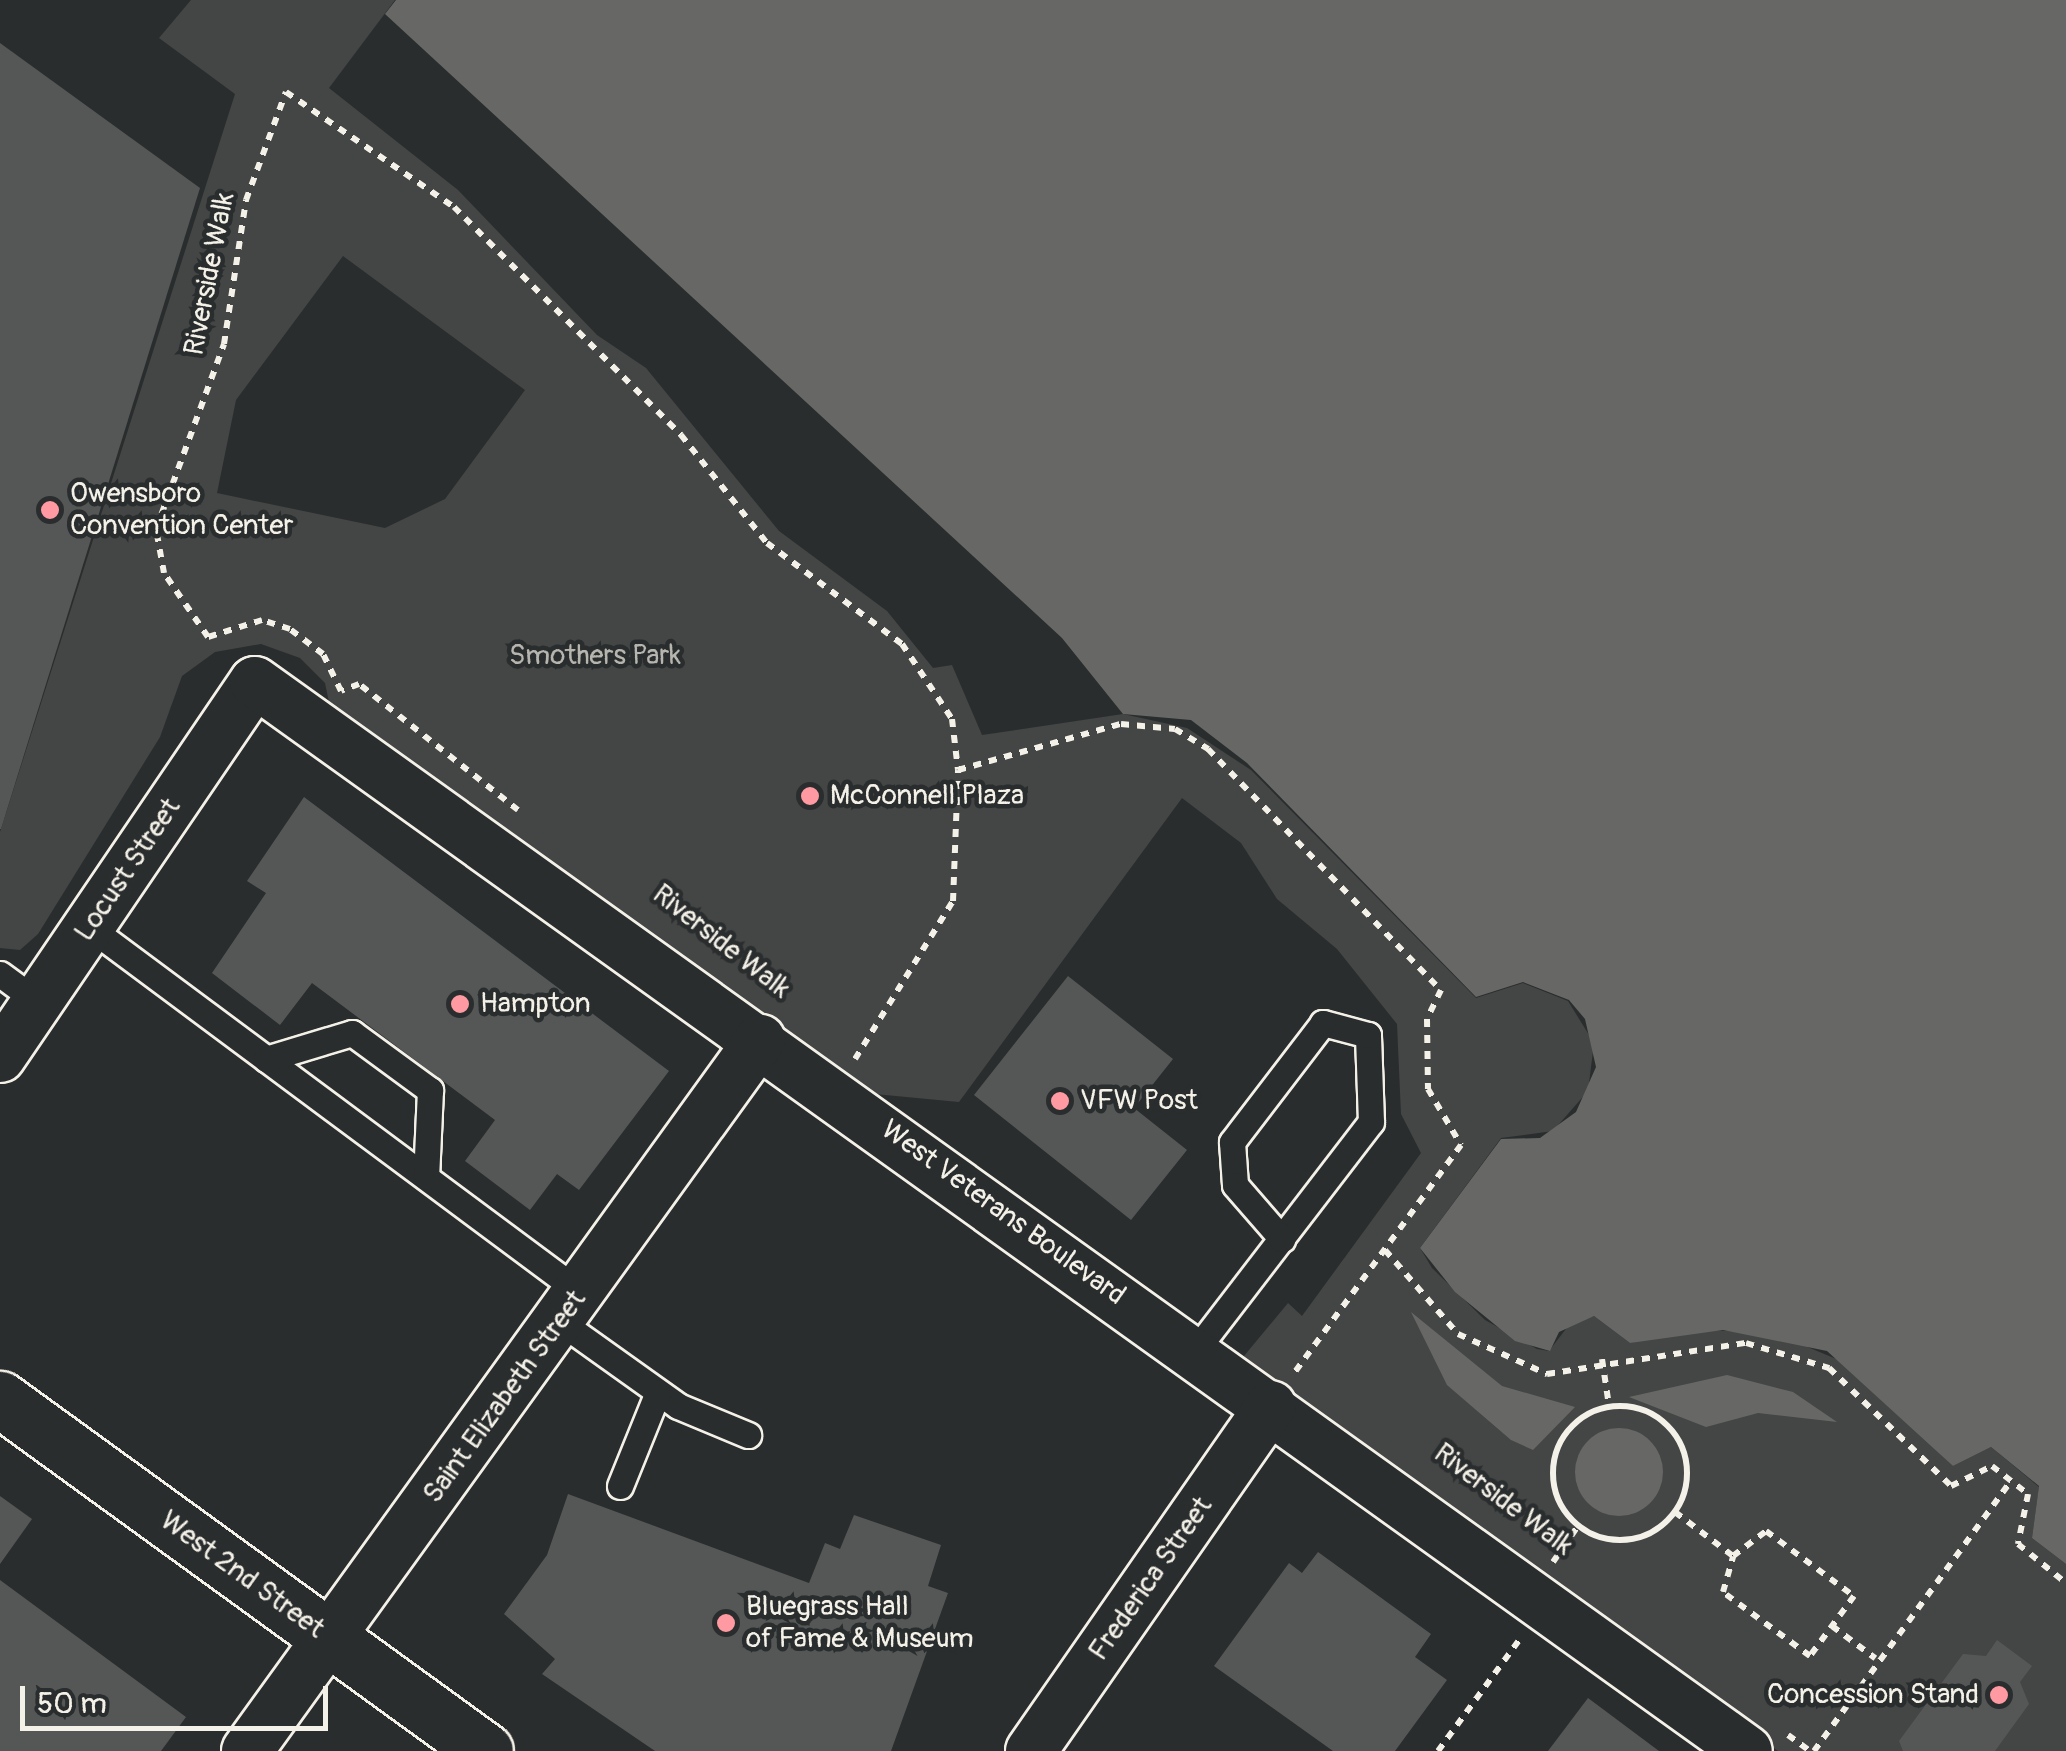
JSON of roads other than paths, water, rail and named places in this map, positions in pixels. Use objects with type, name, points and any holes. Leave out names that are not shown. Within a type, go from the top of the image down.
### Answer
[{"type":"main road","name":"West 2nd Street","points":[[0,1398],[485,1751]]},
{"type":"street","name":"Locust Street","points":[[0,1057],[19,988],[89,927],[255,682]]},
{"type":"street","name":"West Veterans Boulevard","points":[[255,682],[1196,1352],[1290,1395],[1555,1582],[1762,1739]]},
{"type":"street","name":"Saint Elizabeth Street","points":[[246,1751],[330,1640],[760,1040]]},
{"type":"street","name":"Frederica Street","points":[[1031,1751],[1290,1395]]},
{"type":"lane","points":[[89,927],[426,1177],[570,1306],[658,1392],[748,1435]]},
{"type":"lane","points":[[1196,1352],[1282,1239],[1371,1122],[1368,1035],[1324,1023],[1232,1142],[1235,1185],[1282,1239]]},
{"type":"lane","points":[[266,1059],[352,1033],[430,1090],[426,1177]]},
{"type":"lane","points":[[620,1486],[658,1392]]},
{"type":"place","name":"Owensboro Convention Center","points":[[50,510]]},
{"type":"place","name":"McConnell Plaza","points":[[810,796]]},
{"type":"place","name":"Hampton","points":[[460,1004]]},
{"type":"place","name":"VFW Post","points":[[1060,1101]]},
{"type":"place","name":"Bluegrass Hall of Fame & Museum","points":[[726,1623]]},
{"type":"place","name":"Concession Stand","points":[[1999,1695]]},
{"type":"park label","name":"Smothers Park","points":[[595,656]]}]
